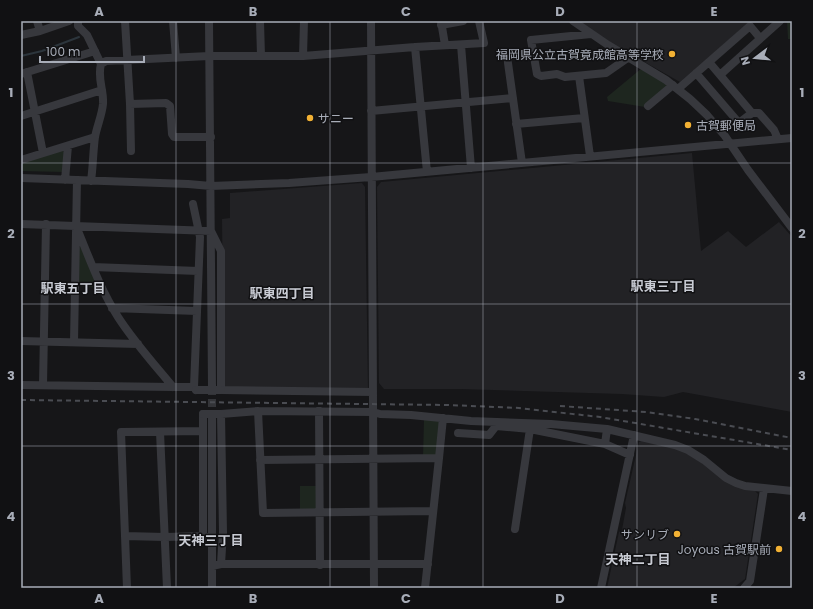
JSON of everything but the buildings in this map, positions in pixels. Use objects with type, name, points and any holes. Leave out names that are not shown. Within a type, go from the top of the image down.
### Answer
[{"type":"street","points":[[37,21],[40,31]]},
{"type":"street","points":[[21,35],[40,31],[69,21]]},
{"type":"street","points":[[78,21],[78,26],[86,35],[101,64],[99,79],[102,90],[103,105],[95,137],[91,181]]},
{"type":"street","points":[[125,21],[131,151]]},
{"type":"street","points":[[173,21],[176,58]]},
{"type":"street","points":[[209,21],[212,386]]},
{"type":"street","points":[[260,21],[261,56]]},
{"type":"street","points":[[303,56],[304,21]]},
{"type":"street","points":[[371,21],[374,588]]},
{"type":"street","points":[[445,45],[441,23],[463,21]]},
{"type":"street","points":[[101,64],[106,61],[209,56],[303,56],[484,43],[479,21]]},
{"type":"street","points":[[573,21],[675,87],[707,115],[725,136],[729,144],[792,228]]},
{"type":"street","points":[[720,75],[780,21]]},
{"type":"street","points":[[648,106],[696,73],[750,26],[760,38]]},
{"type":"street","points":[[591,34],[531,40],[537,74],[541,76],[557,74],[565,77],[606,73],[629,57]]},
{"type":"street","points":[[460,45],[471,168]]},
{"type":"street","points":[[415,47],[426,172]]},
{"type":"street","points":[[43,153],[35,112],[24,73],[95,51]]},
{"type":"street","points":[[709,62],[752,113]]},
{"type":"street","points":[[508,64],[522,163]]},
{"type":"street","points":[[696,73],[739,123],[752,113],[759,113],[774,130],[778,139]]},
{"type":"street","points":[[578,76],[590,156]]},
{"type":"street","points":[[21,116],[102,90]]},
{"type":"street","points":[[371,112],[513,98]]},
{"type":"street","points":[[130,104],[166,103],[170,106],[172,134],[174,137],[211,136]]},
{"type":"street","points":[[516,124],[584,118]]},
{"type":"street","points":[[21,160],[95,137]]},
{"type":"street","points":[[21,178],[211,186],[289,183],[371,177],[792,138]]},
{"type":"street","points":[[65,180],[68,146]]},
{"type":"street","points":[[74,342],[77,180]]},
{"type":"street","points":[[193,204],[200,237],[195,389]]},
{"type":"street","points":[[21,224],[211,231]]},
{"type":"street","points":[[44,385],[46,224]]},
{"type":"street","points":[[76,226],[112,308],[138,344],[173,387]]},
{"type":"street","points":[[211,231],[221,251],[220,390]]},
{"type":"street","points":[[93,267],[198,271]]},
{"type":"street","points":[[112,308],[197,311]]},
{"type":"street","points":[[21,341],[138,344]]},
{"type":"street","points":[[21,385],[373,392]]},
{"type":"street","points":[[258,411],[263,513],[434,511]]},
{"type":"street","points":[[203,536],[203,414],[258,411],[373,412],[380,414],[471,421],[551,424],[607,429],[675,445],[688,450],[704,460],[726,478],[736,483],[745,486],[792,492]]},
{"type":"street","points":[[319,411],[320,565]]},
{"type":"street","points":[[221,414],[223,532],[221,564]]},
{"type":"street","points":[[425,588],[443,418]]},
{"type":"street","points":[[212,419],[212,588]]},
{"type":"street","points":[[458,433],[489,435],[496,426],[530,429],[605,444],[630,455]]},
{"type":"street","points":[[515,529],[530,429]]},
{"type":"street","points":[[605,444],[607,429]]},
{"type":"street","points":[[127,588],[121,432],[203,431]]},
{"type":"street","points":[[160,432],[167,588]]},
{"type":"street","points":[[601,588],[634,435]]},
{"type":"street","points":[[260,460],[439,458]]},
{"type":"street","points":[[744,588],[750,581],[764,488]]},
{"type":"street","points":[[125,536],[203,536],[212,538]]},
{"type":"street","points":[[212,566],[221,564],[428,564]]},
{"type":"shaded area","name":"福岡県公立古賀竟成館高等学校","points":[[579,21],[751,21],[680,82],[593,33]]},
{"type":"shaded area","points":[[787,21],[792,21],[792,39],[788,39]]},
{"type":"shaded area","points":[[642,68],[669,86],[645,107],[608,101],[607,97]]},
{"type":"shaded area","points":[[63,150],[64,172],[21,171],[21,162]]},
{"type":"shaded area","points":[[692,153],[701,251],[728,231],[746,247],[779,222],[792,237],[792,412],[683,392],[664,397],[622,394],[461,389],[384,389],[379,383],[377,187],[381,182]]},
{"type":"shaded area","points":[[362,183],[365,187],[368,390],[224,388],[222,219],[230,218],[230,193]]},
{"type":"shaded area","points":[[80,247],[82,248],[98,288],[78,286]]},
{"type":"shaded area","points":[[424,419],[439,420],[437,455],[423,457]]},
{"type":"shaded area","name":"サンリブ","points":[[643,440],[689,453],[758,494],[745,579],[733,588],[607,588],[619,532],[622,530],[626,508],[625,503],[639,442]]},
{"type":"shaded area","points":[[300,486],[317,486],[317,510],[300,510]]},
{"type":"waterway","points":[[21,56],[42,51],[79,37]]},
{"type":"tunnel","points":[[212,386],[212,419]]},
{"type":"railway","points":[[21,400],[447,405],[519,408],[600,417],[792,450]]},
{"type":"railway","points":[[560,406],[646,412],[695,419],[792,438]]},
{"type":"place","name":"福岡県公立古賀竟成館高等学校","points":[[672,54]]},
{"type":"place","name":"サニー","points":[[310,118]]},
{"type":"place","name":"古賀郵便局","points":[[688,125]]},
{"type":"place","name":"サンリブ","points":[[677,534]]},
{"type":"place","name":"Joyous 古賀駅前","points":[[779,549]]},
{"type":"district","name":"駅東三丁目","points":[[663,286]]},
{"type":"district","name":"駅東五丁目","points":[[73,288]]},
{"type":"district","name":"駅東四丁目","points":[[282,293]]},
{"type":"district","name":"天神三丁目","points":[[211,540]]},
{"type":"district","name":"天神二丁目","points":[[638,559]]}]
